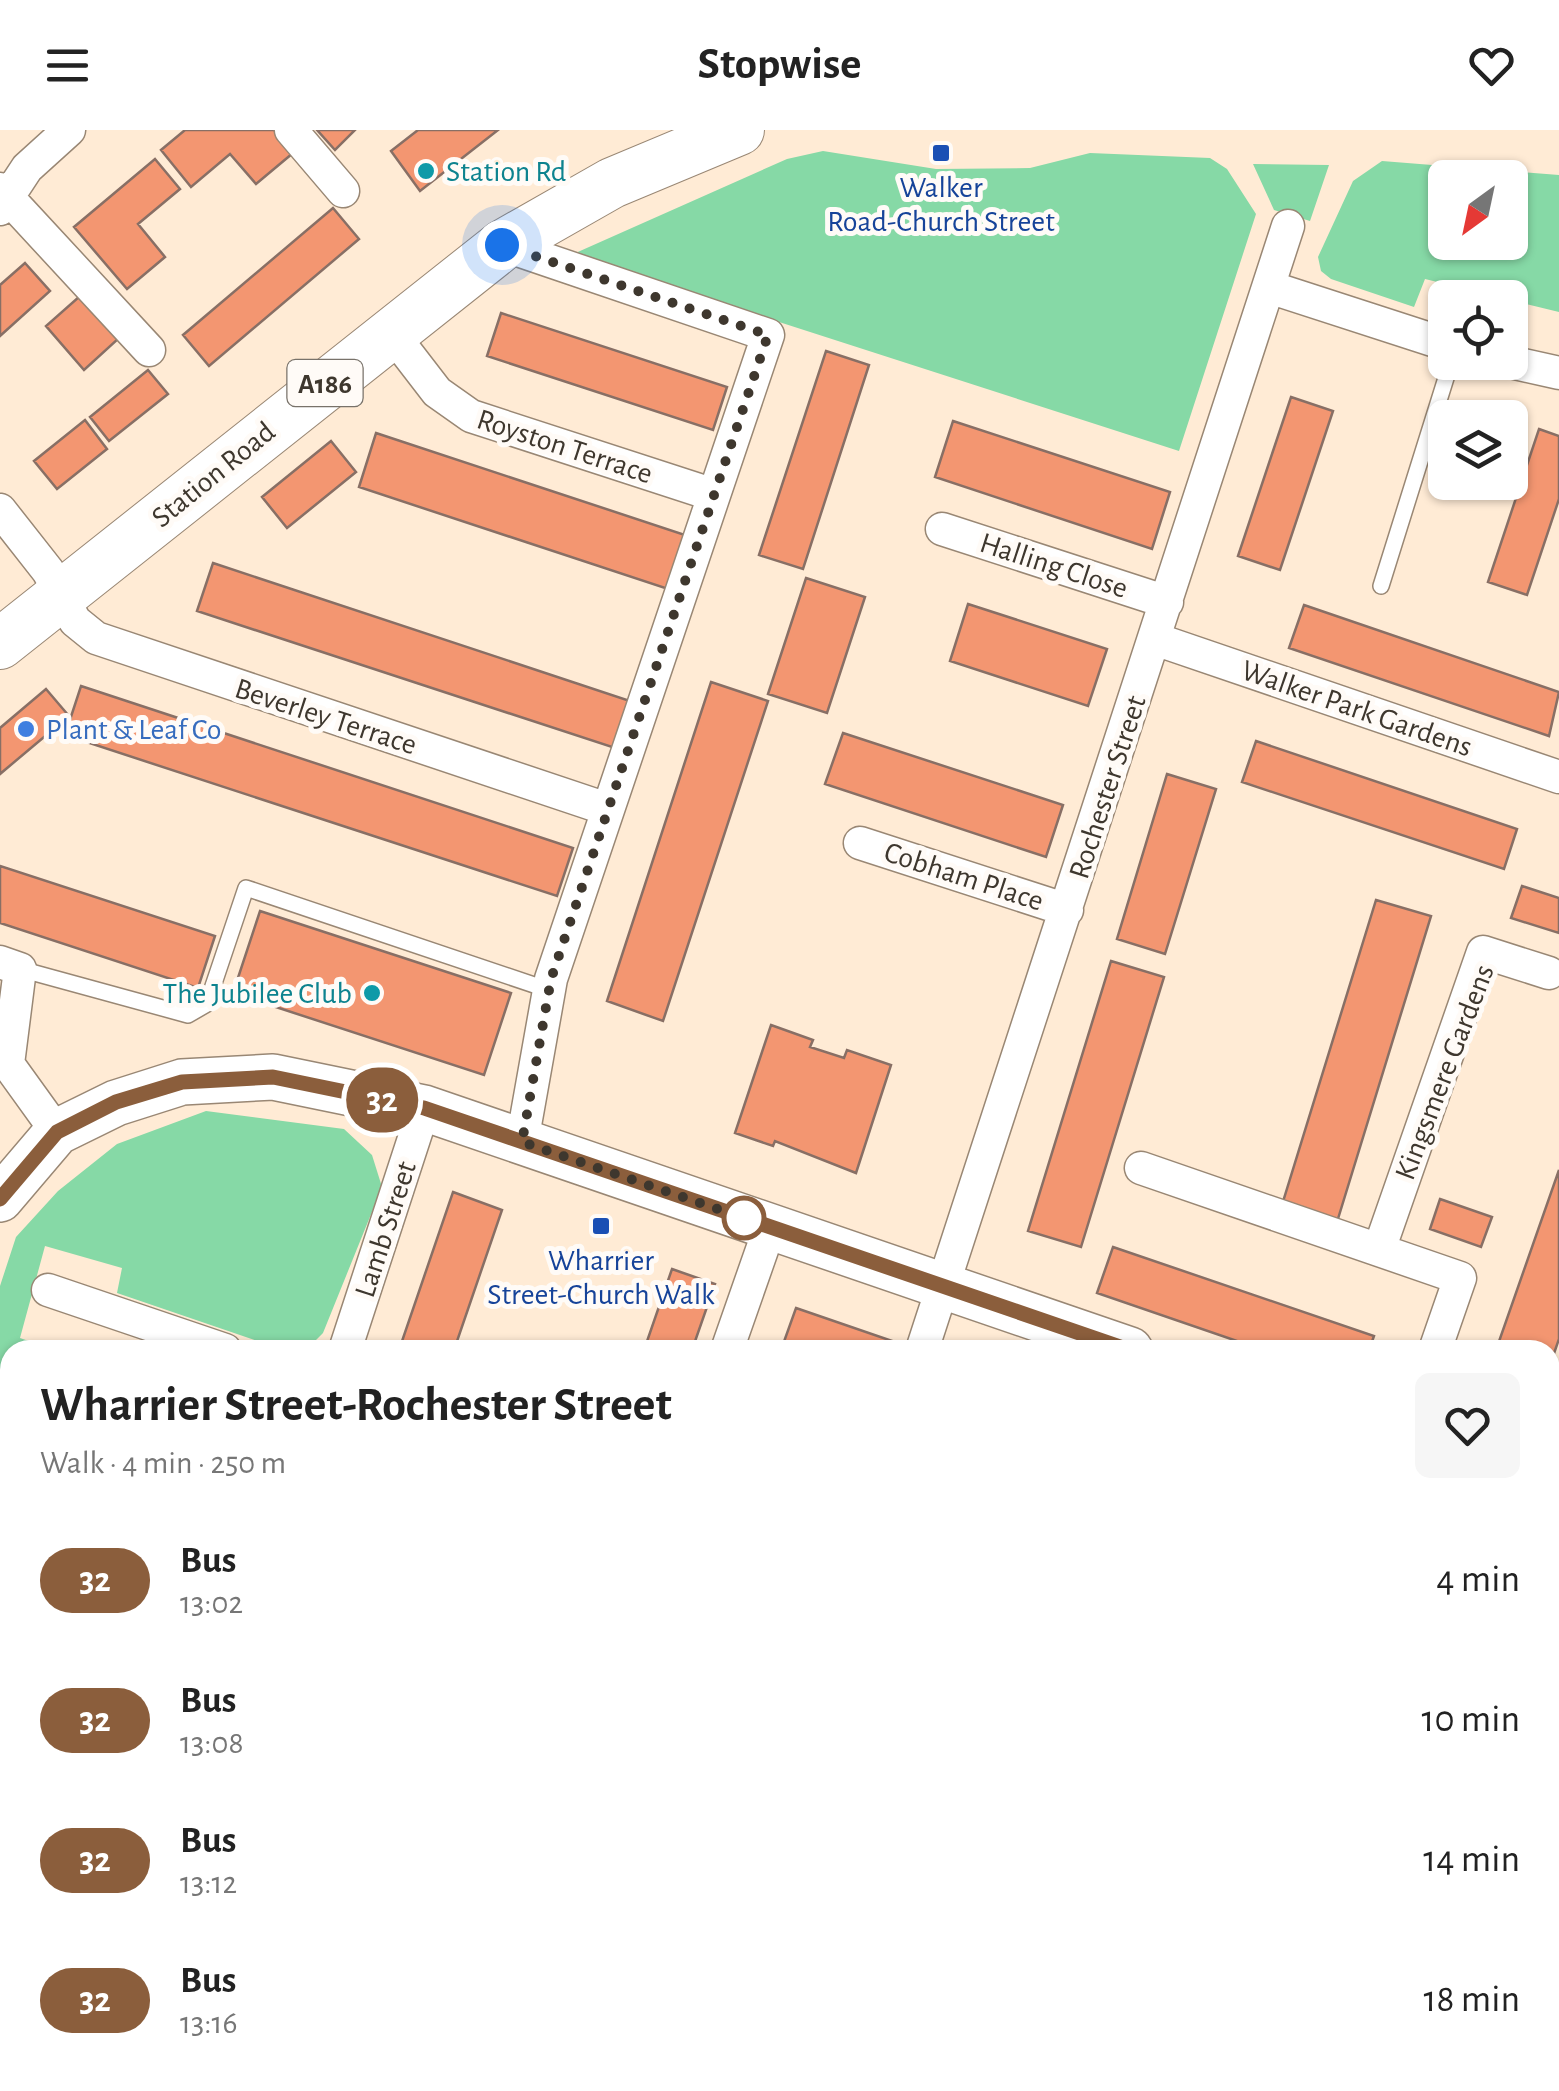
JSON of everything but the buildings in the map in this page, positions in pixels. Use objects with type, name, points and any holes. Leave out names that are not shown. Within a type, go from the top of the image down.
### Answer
[{"type":"main road","name":"Station Road","points":[[0,644],[63,598],[390,331],[502,245],[596,191],[667,143],[739,130]]},
{"type":"street","points":[[69,130],[27,168],[2,198],[149,350]]},
{"type":"street","points":[[291,130],[344,191]]},
{"type":"street","name":"Rochester Street","points":[[926,1340],[1288,226]]},
{"type":"street","points":[[502,245],[768,335],[606,809],[549,990],[522,1142]]},
{"type":"street","points":[[1269,287],[1428,338]]},
{"type":"street","name":"Royston Terrace","points":[[390,331],[437,392],[471,416],[714,495]]},
{"type":"street","points":[[1528,366],[1559,373]]},
{"type":"street","name":"Beverley Terrace","points":[[0,510],[48,571],[85,632],[113,646],[606,809]]},
{"type":"street","name":"Halling Close","points":[[942,529],[1167,602]]},
{"type":"street","name":"Walker Park Gardens","points":[[1154,639],[1559,778]]},
{"type":"street","name":"Cobham Place","points":[[860,843],[1067,910]]},
{"type":"street","name":"Kingsmere Gardens","points":[[1378,1250],[1483,952],[1550,973]]},
{"type":"street","points":[[10,965],[8,1064],[57,1132]]},
{"type":"street","points":[[0,1199],[57,1132],[116,1102],[182,1082],[273,1077],[424,1108],[1101,1340]]},
{"type":"street","name":"Lamb Street","points":[[348,1340],[424,1108]]},
{"type":"street","points":[[1141,1168],[1460,1278],[1438,1340]]},
{"type":"street","points":[[730,1340],[770,1227]]},
{"type":"street","points":[[48,1290],[196,1340]]},
{"type":"lane","points":[[1381,586],[1446,380]]},
{"type":"lane","points":[[10,965],[188,1015],[207,1004],[246,888],[549,990]]},
{"type":"green space","points":[[823,151],[936,169],[1030,168],[1090,153],[1210,158],[1227,169],[1256,214],[1179,451],[571,255],[787,159]]},
{"type":"green space","points":[[1382,161],[1428,165],[1428,260],[1528,260],[1528,173],[1559,175],[1559,312],[1528,304],[1528,280],[1425,279],[1414,307],[1331,279],[1321,271],[1318,257],[1353,181]]},
{"type":"green space","points":[[1253,164],[1329,165],[1310,221],[1274,210]]},
{"type":"green space","points":[[206,1111],[344,1129],[372,1155],[382,1187],[323,1333],[316,1340],[255,1340],[117,1293],[122,1268],[45,1246],[20,1338],[26,1340],[0,1340],[0,1286],[16,1237],[58,1191],[117,1144]]},
{"type":"bus line","name":"32","points":[[0,1199],[57,1132],[116,1102],[182,1082],[273,1077],[424,1108],[1100,1340]]},
{"type":"place","name":"Walker Road-Church Street","points":[[941,153]]},
{"type":"place","name":"Station Rd","points":[[426,171]]},
{"type":"place","name":"Plant & Leaf Co","points":[[26,729]]},
{"type":"place","name":"The Jubilee Club","points":[[372,993]]},
{"type":"place","name":"Wharrier Street-Church Walk","points":[[601,1226]]},
{"type":"route","points":[[502,245],[768,335],[551,979],[522,1142],[744,1218]]}]
